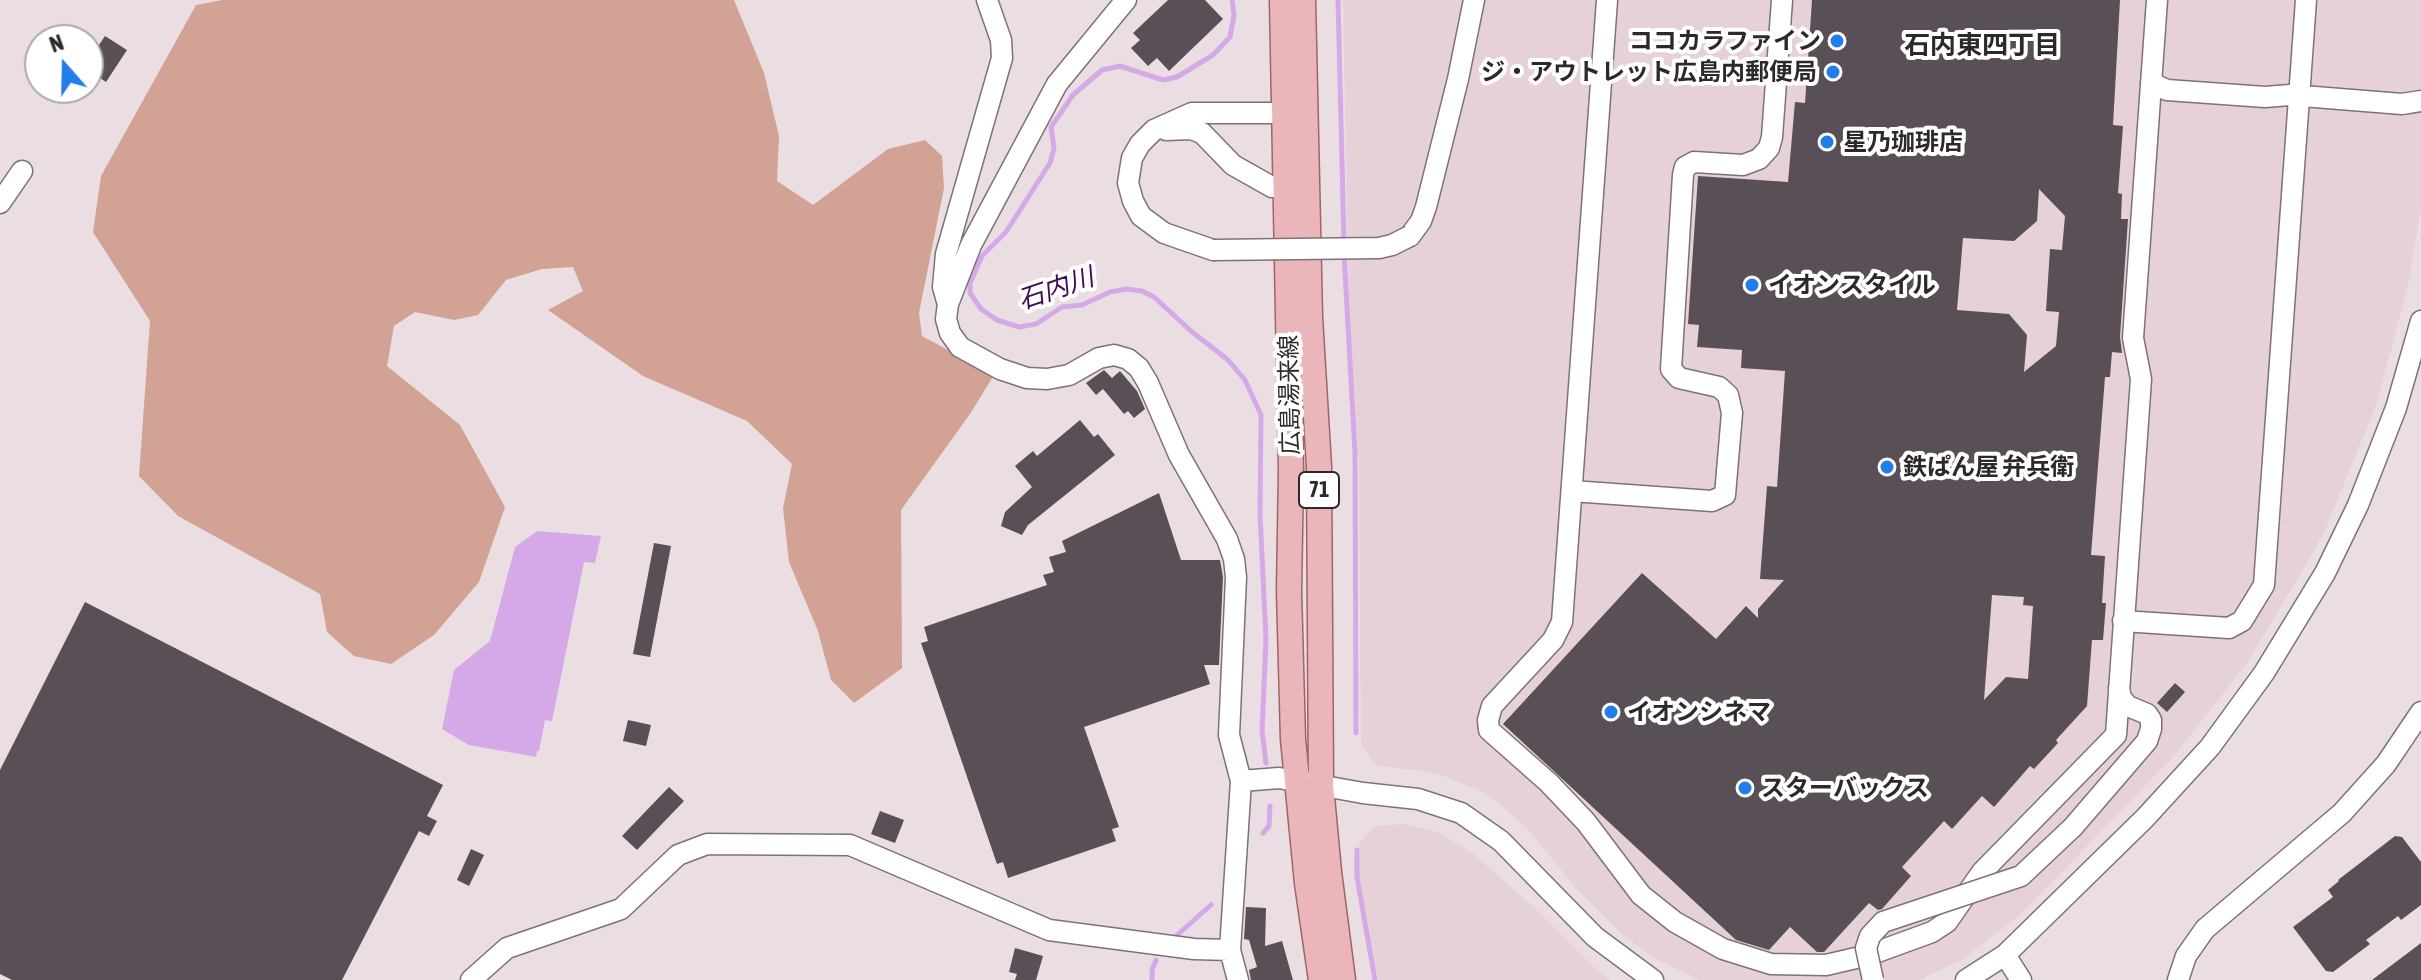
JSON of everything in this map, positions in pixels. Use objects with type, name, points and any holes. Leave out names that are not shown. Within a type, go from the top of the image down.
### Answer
[{"type":"main road","name":"広島湯来線","points":[[1282,0],[1290,402],[1289,591],[1296,781],[1321,980]]},
{"type":"main road","name":"広島湯来線","points":[[1303,0],[1310,317],[1319,467],[1321,786],[1343,980]]},
{"type":"main road","points":[[1283,55],[1270,92],[1275,319],[1290,402]]},
{"type":"street","points":[[948,304],[943,287],[946,254],[1002,58],[1001,40],[987,0]]},
{"type":"street","points":[[1126,0],[1115,9],[1057,84],[971,245],[948,304],[946,319],[950,333],[960,347],[975,357],[1027,378],[1047,379],[1069,375],[1099,358],[1114,355],[1128,359],[1139,368],[1179,455],[1227,539],[1236,577],[1229,735],[1241,781],[1230,950],[1238,980]]},
{"type":"street","points":[[1271,113],[1192,113],[1154,130],[1136,150],[1129,166],[1128,183],[1141,216],[1154,228],[1213,250],[1379,248],[1410,236],[1426,207],[1474,0]]},
{"type":"street","points":[[1607,0],[1560,628],[1553,640],[1492,706],[1489,730],[1549,783],[1577,812],[1641,895],[1675,922],[1723,949],[1771,964],[1826,965],[1869,955],[1932,932],[1947,922],[1982,872],[2116,735],[2141,379],[2133,338],[2157,0]]},
{"type":"street","points":[[1572,491],[1712,501],[1725,495],[1732,403],[1719,387],[1679,378],[1671,369],[1683,175],[1685,167],[1694,162],[1743,165],[1759,159],[1769,148],[1782,0]]},
{"type":"street","points":[[2123,621],[2229,628],[2242,621],[2264,585],[2306,0]]},
{"type":"street","points":[[2151,83],[2167,90],[2265,97],[2299,96],[2402,104],[2421,101]]},
{"type":"street","points":[[1154,130],[1191,129],[1202,133],[1233,165],[1272,187]]},
{"type":"street","points":[[0,203],[22,171]]},
{"type":"street","points":[[1966,980],[2005,955],[2168,793],[2210,747],[2264,673],[2325,573],[2358,505],[2396,408],[2421,321]]},
{"type":"street","points":[[1873,980],[1866,948],[1870,936],[1883,922],[2021,876],[2073,827],[2147,741],[2151,720],[2147,714],[2128,706],[2121,698],[2119,688]]},
{"type":"street","points":[[2178,980],[2186,956],[2205,929],[2318,837],[2342,813],[2386,764],[2421,712]]},
{"type":"street","points":[[1241,781],[1279,778],[1433,802],[1474,820],[1501,841],[1595,937],[1653,980]]},
{"type":"street","points":[[471,980],[507,948],[621,909],[678,855],[707,844],[850,845],[1049,930],[1194,949],[1230,950]]},
{"type":"street","points":[[2005,955],[2021,980]]},
{"type":"shaded area","points":[[222,0],[734,0],[764,73],[779,136],[777,181],[813,205],[888,149],[925,140],[942,156],[944,188],[919,313],[922,336],[994,375],[901,510],[902,668],[854,703],[831,680],[818,631],[789,562],[783,508],[792,464],[747,421],[643,376],[548,310],[583,291],[573,267],[542,269],[506,280],[478,315],[454,320],[415,312],[394,326],[387,366],[460,425],[505,507],[479,582],[434,635],[391,664],[354,656],[327,632],[320,594],[178,516],[139,476],[150,321],[93,232],[101,176],[196,5]]},
{"type":"shaded area","points":[[1343,0],[2421,0],[2421,206],[2409,282],[2377,403],[2326,528],[2247,663],[2174,756],[2021,914],[1963,959],[1919,980],[1699,980],[1656,959],[1623,935],[1577,889],[1527,828],[1498,803],[1479,790],[1443,776],[1377,766],[1361,745],[1359,464],[1349,312]]},
{"type":"shaded area","points":[[537,531],[601,536],[595,563],[584,562],[552,721],[545,720],[536,757],[469,745],[442,729],[454,670],[490,641],[515,547]]},
{"type":"shaded area","points":[[1403,824],[1438,832],[1471,852],[1610,980],[1378,980],[1359,877],[1359,843],[1375,826]]},
{"type":"building","points":[[1168,0],[1205,0],[1223,19],[1169,71],[1157,58],[1148,66],[1131,48],[1140,40],[1133,33]]},
{"type":"building","points":[[1812,0],[2120,0],[2113,125],[2123,126],[2118,193],[2122,194],[2121,219],[2128,219],[2120,337],[2122,353],[2112,352],[2110,377],[2105,377],[2091,555],[2105,556],[2102,603],[2106,603],[2103,640],[2092,640],[2087,706],[2056,740],[2058,743],[2034,769],[2030,766],[1994,807],[1982,796],[1952,829],[1944,821],[1902,867],[1911,876],[1882,909],[1878,910],[1869,903],[1824,952],[1817,952],[1790,927],[1769,950],[1736,940],[1503,724],[1642,573],[1716,639],[1746,606],[1758,618],[1758,609],[1784,580],[1760,579],[1767,486],[1777,487],[1785,371],[1741,368],[1742,350],[1697,347],[1699,325],[1688,324],[1698,176],[1788,182],[1795,102],[1805,103]],"holes":[[[2039,189],[2065,216],[2062,250],[2050,249],[2046,311],[2059,312],[2056,346],[2024,372],[2027,335],[2009,314],[1957,310],[1963,238],[2014,241],[2037,221]],[[1992,595],[2024,597],[2023,605],[2033,606],[2028,679],[2006,677],[1984,700]]]},
{"type":"building","points":[[104,37],[127,50],[106,82],[104,81]]},
{"type":"building","points":[[1104,370],[1112,378],[1120,371],[1137,391],[1145,409],[1134,418],[1128,411],[1124,414],[1103,389],[1096,395],[1086,383]]},
{"type":"building","points":[[1080,420],[1094,437],[1098,434],[1115,455],[1028,525],[1022,535],[1001,526],[1005,512],[1032,487],[1015,466],[1033,451],[1037,456]]},
{"type":"building","points":[[1159,493],[1181,560],[1220,560],[1223,577],[1219,665],[1204,665],[1210,684],[1084,727],[1119,827],[1112,829],[1116,841],[1008,878],[1003,862],[997,864],[921,643],[928,641],[924,627],[1047,585],[1043,575],[1054,572],[1049,557],[1066,552],[1062,541]]},
{"type":"building","points":[[654,543],[671,546],[650,657],[633,654]]},
{"type":"building","points":[[85,602],[443,785],[427,816],[437,821],[429,836],[419,831],[342,980],[12,980],[0,974],[0,770]]},
{"type":"building","points":[[2175,683],[2185,692],[2167,712],[2157,703]]},
{"type":"building","points":[[628,720],[651,725],[646,746],[623,741]]},
{"type":"building","points":[[669,787],[684,801],[637,850],[622,836]]},
{"type":"building","points":[[880,811],[904,820],[895,843],[871,834]]},
{"type":"building","points":[[2395,836],[2402,837],[2421,862],[2421,905],[2401,920],[2398,916],[2366,940],[2370,944],[2333,972],[2326,971],[2293,927],[2333,897],[2328,890],[2338,880]]},
{"type":"building","points":[[471,849],[484,855],[469,886],[457,880]]},
{"type":"building","points":[[1246,907],[1266,908],[1265,946],[1282,941],[1293,980],[1251,980],[1249,970],[1257,967],[1249,940],[1244,939]]},
{"type":"building","points":[[2421,943],[2421,980],[2372,980]]},
{"type":"building","points":[[1015,948],[1043,956],[1036,980],[1015,980],[1017,974],[1009,972]]},
{"type":"waterway","name":"石内川","points":[[1232,0],[1234,15],[1230,37],[1213,55],[1177,77],[1163,80],[1120,66],[1102,70],[1073,95],[1051,127],[1054,148],[1050,163],[1006,232],[982,256],[970,283],[970,293],[981,309],[997,320],[1019,327],[1036,324],[1062,307],[1082,305],[1110,292],[1126,289],[1142,291],[1154,297],[1228,360],[1245,380],[1261,415],[1260,514],[1266,639],[1262,731],[1266,763]]},
{"type":"waterway","points":[[1338,0],[1344,243]]},
{"type":"waterway","points":[[1344,253],[1355,452],[1356,733]]},
{"type":"waterway","name":"石内川","points":[[1263,833],[1269,826],[1270,806]]},
{"type":"waterway","points":[[1357,850],[1357,877],[1375,980]]},
{"type":"waterway","name":"石内川","points":[[1176,936],[1211,905]]},
{"type":"waterway","name":"石内川","points":[[1152,980],[1156,960]]},
{"type":"place","name":"ココカラファイン","points":[[1837,41]]},
{"type":"place","name":"ジ・アウトレット広島内郵便局","points":[[1833,72]]},
{"type":"place","name":"星乃珈琲店","points":[[1827,142]]},
{"type":"place","name":"イオンスタイル","points":[[1752,285]]},
{"type":"place","name":"鉄ぱん屋 弁兵衛","points":[[1887,467]]},
{"type":"place","name":"イオンシネマ","points":[[1611,712]]},
{"type":"place","name":"スターバックス","points":[[1745,788]]},
{"type":"district","name":"石内東四丁目","points":[[1982,46]]}]
